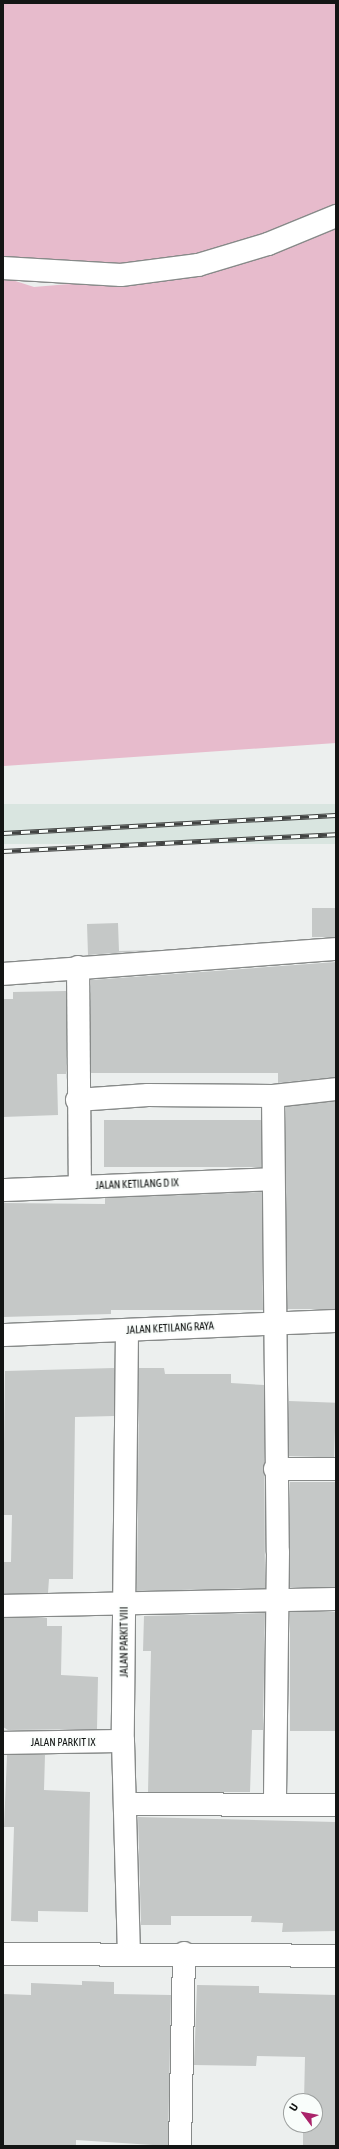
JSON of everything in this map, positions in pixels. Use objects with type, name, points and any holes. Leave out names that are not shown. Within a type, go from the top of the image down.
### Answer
[{"type":"street","points":[[3,268],[121,274],[198,265],[268,244],[336,216]]},
{"type":"street","points":[[3,974],[78,967],[336,949]]},
{"type":"street","points":[[78,967],[77,1100],[80,1186]]},
{"type":"street","points":[[77,1100],[148,1095],[273,1096],[336,1089]]},
{"type":"street","points":[[273,1096],[272,1179],[278,1600],[275,1802]]},
{"type":"street","name":"JALAN KETILANG D IX","points":[[3,1190],[272,1179]]},
{"type":"street","name":"JALAN KETILANG RAYA","points":[[3,1335],[274,1322],[336,1321]]},
{"type":"street","name":"JALAN PARKIT VIII","points":[[128,1330],[123,1741],[126,1804],[129,1954]]},
{"type":"street","points":[[275,1469],[336,1469]]},
{"type":"street","points":[[3,1606],[336,1599]]},
{"type":"street","name":"JALAN PARKIT IX","points":[[3,1743],[123,1741]]},
{"type":"street","points":[[126,1804],[275,1802],[336,1805]]},
{"type":"street","points":[[180,2146],[184,1953]]},
{"type":"street","points":[[3,1954],[184,1953],[336,1956]]},
{"type":"shaded area","points":[[3,3],[336,3],[336,211],[264,241],[122,270],[3,264]]},
{"type":"shaded area","points":[[336,223],[336,743],[4,766],[3,277],[34,287],[69,284]]},
{"type":"shaded area","points":[[3,804],[336,804],[336,844],[3,844]]},
{"type":"building","points":[[312,908],[336,908],[336,937],[312,937]]},
{"type":"building","points":[[118,923],[119,951],[157,950],[88,955],[87,924]]},
{"type":"building","points":[[336,962],[336,1077],[278,1083],[278,1073],[91,1073],[91,980]]},
{"type":"building","points":[[66,991],[66,1074],[57,1074],[58,1115],[3,1117],[3,999],[13,999],[13,992]]},
{"type":"building","points":[[286,1102],[336,1102],[336,1309],[286,1309]]},
{"type":"building","points":[[104,1120],[261,1120],[261,1167],[104,1167]]},
{"type":"building","points":[[262,1192],[263,1310],[111,1310],[111,1314],[3,1317],[3,1203],[105,1204],[105,1198]]},
{"type":"building","points":[[114,1368],[114,1416],[75,1417],[73,1579],[49,1579],[48,1593],[3,1594],[3,1562],[11,1562],[12,1515],[3,1515],[5,1371]]},
{"type":"building","points":[[139,1368],[164,1368],[165,1374],[231,1374],[231,1383],[264,1385],[265,1588],[137,1591]]},
{"type":"building","points":[[289,1401],[336,1403],[334,1458],[287,1456]]},
{"type":"building","points":[[290,1482],[336,1482],[336,1587],[290,1587]]},
{"type":"building","points":[[290,1612],[336,1612],[336,1731],[290,1731]]},
{"type":"building","points":[[265,1613],[263,1730],[252,1730],[250,1792],[148,1792],[151,1651],[143,1651],[144,1616]]},
{"type":"building","points":[[4,1618],[47,1618],[47,1626],[62,1626],[61,1675],[98,1677],[97,1729],[8,1730],[3,1727]]},
{"type":"building","points":[[7,1755],[45,1755],[44,1790],[90,1792],[88,1912],[38,1911],[38,1922],[11,1921],[14,1827],[4,1827]]},
{"type":"building","points":[[138,1817],[336,1822],[336,1931],[282,1932],[283,1923],[251,1922],[252,1916],[171,1916],[171,1925],[141,1925]]},
{"type":"building","points":[[82,1981],[114,1982],[114,1994],[171,1995],[168,2146],[76,2140],[76,2146],[3,2146],[3,1994],[31,1995],[31,1983],[82,1985]]},
{"type":"building","points":[[197,1985],[259,1986],[259,1993],[336,1995],[336,2146],[303,2146],[303,2133],[323,2133],[323,2093],[304,2093],[305,2057],[257,2056],[256,2066],[194,2065]]},
{"type":"railway","points":[[3,833],[336,815]]},
{"type":"railway","points":[[3,851],[336,834]]}]
